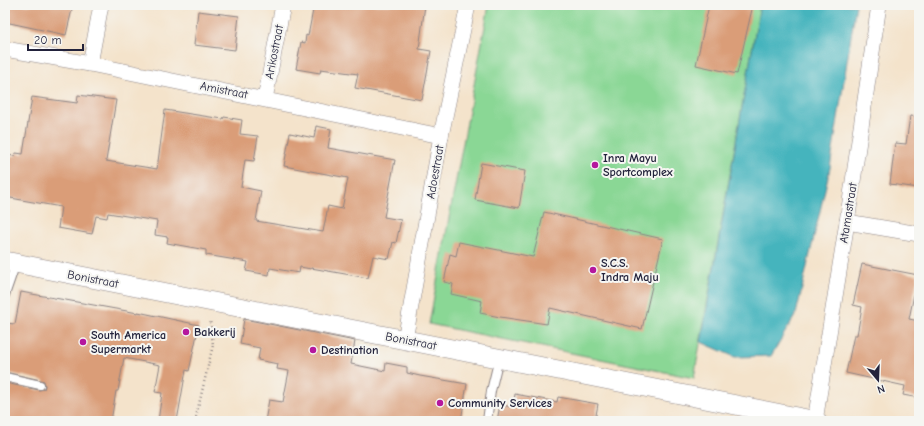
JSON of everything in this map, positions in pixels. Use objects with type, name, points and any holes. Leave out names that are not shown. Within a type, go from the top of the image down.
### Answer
[{"type":"street","points":[[90,64],[101,5]]},
{"type":"street","name":"Arikostraat","points":[[265,99],[283,5]]},
{"type":"street","name":"Adoestraat","points":[[405,340],[441,136],[468,5]]},
{"type":"street","name":"Atamastraat","points":[[816,421],[879,5]]},
{"type":"street","name":"Amistraat","points":[[5,49],[90,64],[441,136]]},
{"type":"street","points":[[847,222],[919,234]]},
{"type":"street","name":"Bonistraat","points":[[10,262],[816,421]]},
{"type":"lane","points":[[5,295],[10,262]]},
{"type":"lane","points":[[487,421],[499,358]]},
{"type":"lane","points":[[5,377],[40,385]]},
{"type":"path","points":[[195,421],[213,345],[207,301]]},
{"type":"green space","name":"Inra Mayu Sportcomplex","points":[[489,5],[760,5],[694,378],[429,324]]},
{"type":"water","points":[[760,5],[856,5],[830,168],[796,314],[771,356],[735,357],[701,342]]},
{"type":"building","points":[[5,5],[73,5],[66,35],[5,22]]},
{"type":"building","points":[[314,5],[425,5],[419,49],[431,51],[422,100],[355,88],[358,74],[321,69],[320,73],[296,69],[301,42],[305,43],[306,35],[308,36]]},
{"type":"building","points":[[709,5],[753,5],[737,74],[696,65]]},
{"type":"building","points":[[198,11],[239,16],[235,50],[194,45]]},
{"type":"building","points":[[78,95],[116,100],[106,161],[157,169],[165,110],[223,119],[224,117],[242,120],[240,134],[258,136],[254,161],[245,160],[241,187],[261,191],[256,221],[323,232],[328,206],[342,209],[348,178],[284,166],[290,133],[314,138],[316,126],[331,129],[328,148],[395,160],[384,217],[401,220],[396,243],[393,242],[389,259],[373,256],[368,278],[300,267],[299,273],[270,268],[269,275],[246,271],[248,262],[206,255],[206,250],[167,243],[168,237],[155,235],[157,221],[108,213],[107,218],[96,216],[92,234],[58,228],[61,207],[5,197],[5,155],[15,156],[16,153],[23,154],[32,97],[77,103]]},
{"type":"building","points":[[910,116],[919,117],[919,188],[890,184],[895,143],[906,144]]},
{"type":"building","points":[[481,163],[525,171],[519,208],[475,200]]},
{"type":"building","name":"S.C.S. Indra Maju","points":[[544,212],[663,239],[642,329],[550,308],[547,324],[500,317],[480,313],[482,301],[451,294],[453,284],[444,282],[450,254],[456,256],[459,242],[533,257]]},
{"type":"building","points":[[862,264],[918,275],[909,319],[919,321],[919,398],[903,395],[905,386],[846,373],[854,335],[857,335],[862,307],[853,305]]},
{"type":"building","points":[[21,292],[138,312],[199,325],[189,371],[186,370],[177,421],[158,421],[162,393],[155,392],[160,365],[124,358],[111,421],[5,421],[5,383],[39,390],[44,389],[45,386],[44,381],[5,372],[5,323],[15,324]]},
{"type":"building","points":[[244,319],[355,341],[351,364],[385,371],[386,363],[407,367],[407,373],[467,384],[461,421],[265,421],[269,400],[283,402],[289,371],[277,369],[278,364],[258,360],[260,348],[240,344]]},
{"type":"building","points":[[515,394],[557,402],[558,397],[598,404],[595,421],[497,421],[500,405],[513,407]]},
{"type":"place","name":"Inra Mayu Sportcomplex","points":[[595,165]]},
{"type":"place","name":"S.C.S. Indra Maju","points":[[593,270]]},
{"type":"place","name":"Bakkerij","points":[[186,332]]},
{"type":"place","name":"South America Supermarkt","points":[[83,342]]},
{"type":"place","name":"Destination","points":[[313,350]]},
{"type":"place","name":"Community Services","points":[[440,403]]}]
